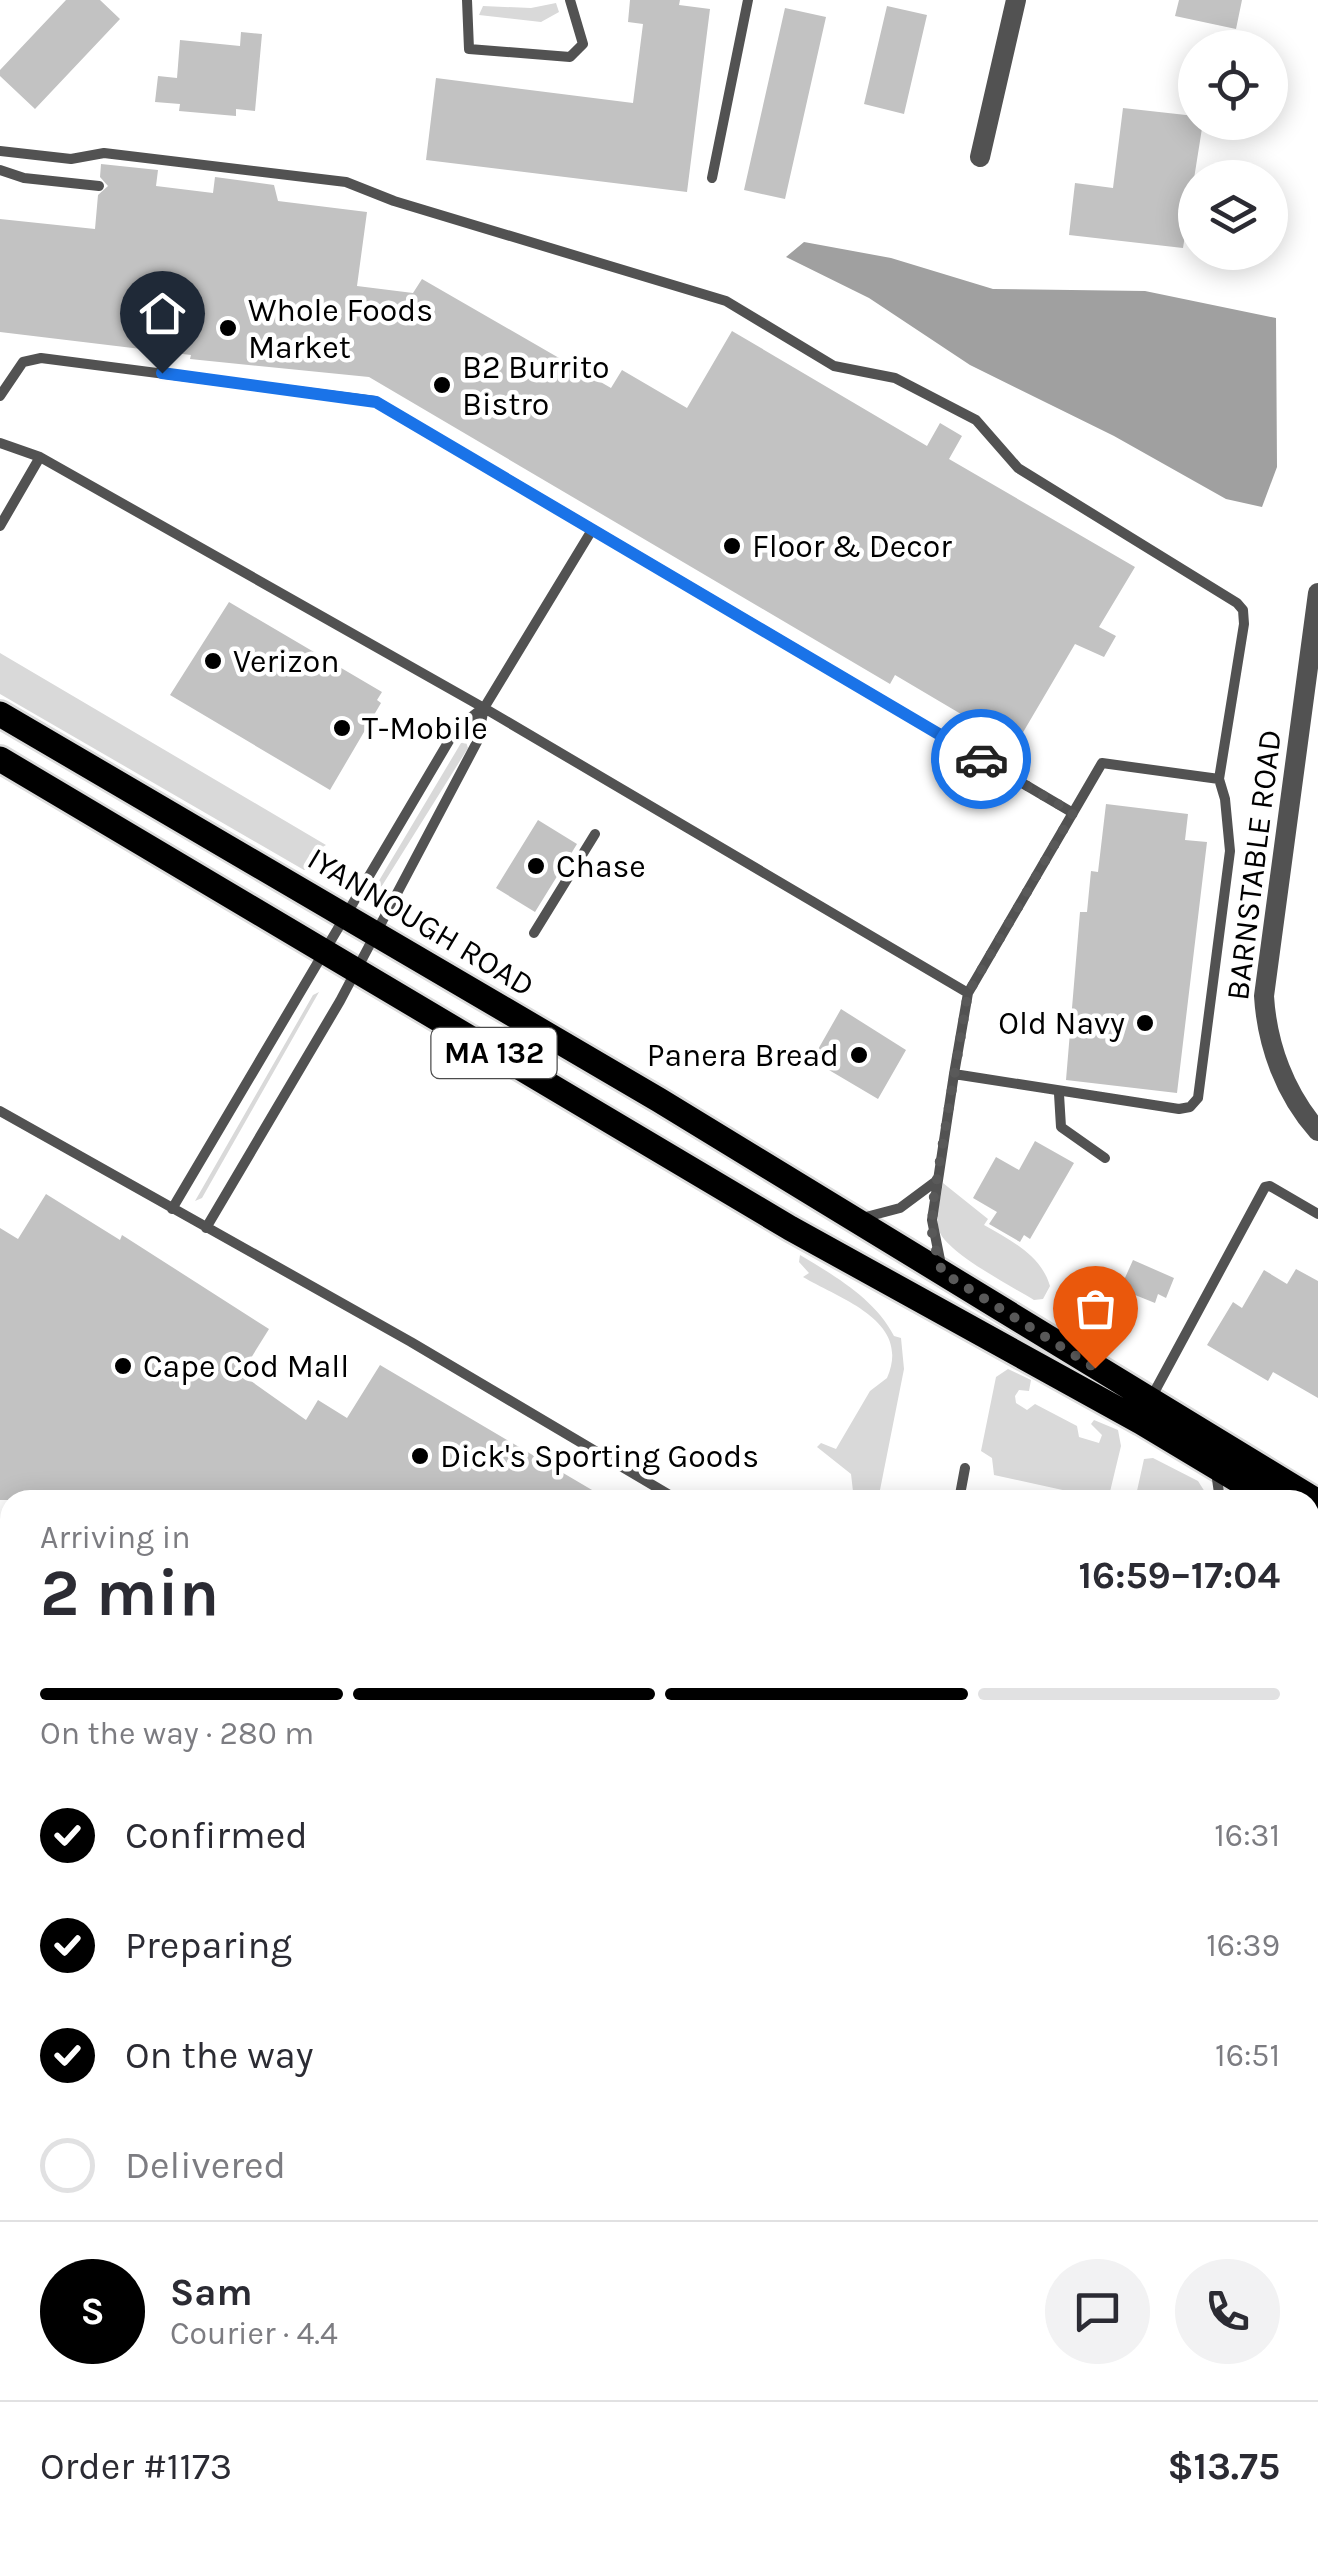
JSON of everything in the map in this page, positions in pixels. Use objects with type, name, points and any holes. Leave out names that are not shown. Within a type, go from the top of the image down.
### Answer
[{"type":"main road","name":"IYANNOUGH ROAD","points":[[0,714],[346,914],[1298,1490]]},
{"type":"main road","name":"MA 132","points":[[0,758],[790,1228],[1255,1490]]},
{"type":"street","points":[[980,157],[1016,0]]},
{"type":"street","name":"BARNSTABLE ROAD","points":[[1318,594],[1264,996],[1269,1033],[1282,1072],[1296,1103],[1318,1131]]},
{"type":"lane","points":[[467,0],[468,49],[570,57],[583,44],[570,0]]},
{"type":"lane","points":[[712,178],[748,0]]},
{"type":"lane","points":[[0,152],[71,159],[104,153],[352,184],[394,201],[726,302],[834,366],[895,378],[976,420],[1018,468],[1202,580],[1243,610],[1218,779],[1225,799],[1230,851],[1198,1098],[1190,1107],[1179,1109],[1059,1094],[954,1074]]},
{"type":"lane","points":[[0,170],[24,178],[99,186]]},
{"type":"lane","points":[[0,396],[23,362],[41,358],[365,398],[1073,813]]},
{"type":"lane","points":[[0,444],[40,458],[484,708],[968,993]]},
{"type":"lane","points":[[0,526],[40,458]]},
{"type":"lane","points":[[206,1228],[376,932],[476,742],[484,708],[592,530]]},
{"type":"lane","points":[[172,1209],[456,729],[484,708]]},
{"type":"lane","points":[[942,1272],[932,1236],[936,1182],[968,993],[1102,763],[1218,779]]},
{"type":"lane","points":[[534,933],[595,834]]},
{"type":"lane","points":[[1059,1094],[1061,1126],[1105,1158]]},
{"type":"lane","points":[[0,1111],[411,1342],[661,1490]]},
{"type":"lane","points":[[854,1218],[900,1208],[936,1182]]},
{"type":"lane","points":[[1149,1401],[1264,1187],[1270,1186],[1318,1214]]},
{"type":"lane","points":[[1215,1466],[1219,1490]]},
{"type":"lane","points":[[961,1490],[965,1468]]},
{"type":"shaded area","points":[[556,3],[559,12],[541,22],[479,15],[483,6],[531,8]]},
{"type":"shaded area","points":[[804,242],[891,258],[993,289],[1145,291],[1276,318],[1277,467],[1262,507],[1226,499],[1114,436],[970,365],[869,298],[786,257]]},
{"type":"shaded area","points":[[0,653],[326,845],[309,855],[314,868],[304,870],[0,694]]},
{"type":"shaded area","points":[[466,742],[468,748],[380,889],[377,884],[461,743]]},
{"type":"shaded area","points":[[319,992],[202,1198],[195,1201],[313,995]]},
{"type":"shaded area","points":[[943,1183],[988,1219],[984,1225],[1040,1266],[1050,1286],[1043,1299],[1034,1300],[996,1278],[944,1239],[938,1218]]},
{"type":"shaded area","points":[[800,1255],[853,1290],[876,1311],[894,1336],[901,1338],[904,1369],[880,1490],[853,1490],[851,1474],[817,1447],[821,1443],[836,1449],[870,1391],[887,1378],[892,1358],[890,1341],[869,1315],[803,1277],[809,1273],[799,1262]]},
{"type":"shaded area","points":[[1008,1369],[1031,1380],[1029,1391],[1019,1390],[1015,1396],[1016,1403],[1027,1410],[1035,1404],[1077,1426],[1079,1437],[1099,1443],[1102,1435],[1091,1424],[1094,1420],[1118,1430],[1121,1446],[1110,1490],[1062,1490],[994,1475],[992,1458],[981,1451],[996,1377]]},
{"type":"shaded area","points":[[1153,1458],[1198,1481],[1204,1490],[1137,1490],[1144,1459]]},
{"type":"building","points":[[66,0],[100,0],[120,19],[35,109],[0,76],[0,70]]},
{"type":"building","points":[[630,0],[680,0],[679,5],[710,9],[687,192],[426,160],[436,78],[633,103],[643,24],[628,22]]},
{"type":"building","points":[[1179,0],[1242,0],[1236,29],[1175,16]]},
{"type":"building","points":[[887,6],[927,15],[904,114],[864,104]]},
{"type":"building","points":[[785,8],[826,17],[785,199],[744,190]]},
{"type":"building","points":[[241,32],[262,34],[255,111],[236,109],[236,116],[179,111],[180,104],[155,102],[158,76],[177,78],[180,40],[240,46]]},
{"type":"building","points":[[1123,108],[1178,114],[1178,140],[1200,140],[1197,160],[1178,160],[1178,247],[1069,235],[1075,183],[1113,188]]},
{"type":"building","points":[[101,164],[158,170],[156,186],[213,193],[215,177],[274,185],[278,201],[367,212],[357,286],[413,293],[422,279],[611,388],[622,370],[687,408],[732,331],[927,446],[940,423],[962,436],[949,459],[1135,567],[1099,627],[1116,636],[1104,657],[1075,644],[1015,746],[895,675],[890,684],[369,377],[190,359],[191,355],[0,332],[0,219],[95,229],[98,195],[108,186],[100,177]]},
{"type":"building","points":[[229,602],[382,692],[377,700],[381,703],[330,790],[170,695]]},
{"type":"building","points":[[1106,804],[1188,814],[1185,840],[1207,842],[1177,1093],[1066,1080],[1080,912],[1087,912],[1091,871],[1098,872]]},
{"type":"building","name":"Chase","points":[[538,820],[577,844],[535,912],[496,888]]},
{"type":"building","name":"Panera Bread","points":[[841,1009],[906,1050],[878,1099],[812,1060]]},
{"type":"building","points":[[1035,1141],[1074,1163],[1030,1239],[1024,1235],[1020,1242],[989,1224],[997,1212],[973,1198],[996,1157],[1019,1170]]},
{"type":"building","name":"Cape Cod Mall","points":[[46,1194],[120,1240],[122,1235],[269,1329],[241,1374],[306,1420],[318,1400],[347,1418],[380,1365],[592,1490],[0,1490],[0,1228],[18,1239]]},
{"type":"building","points":[[1133,1260],[1174,1278],[1166,1298],[1158,1294],[1155,1303],[1120,1289]]},
{"type":"building","points":[[1296,1269],[1318,1281],[1318,1398],[1273,1372],[1268,1381],[1207,1345],[1233,1302],[1242,1308],[1264,1270],[1287,1284]]},
{"type":"way so far","points":[[981,759],[1073,813],[1012,924],[968,993],[936,1182],[932,1236],[942,1272],[1095,1368]]},
{"type":"place","name":"Whole Foods Market","points":[[228,328]]},
{"type":"place","name":"B2 Burrito Bistro","points":[[442,385]]},
{"type":"place","name":"Floor & Decor","points":[[732,546]]},
{"type":"place","name":"Verizon","points":[[213,661]]},
{"type":"place","name":"T-Mobile","points":[[342,728]]},
{"type":"place","name":"Chase","points":[[536,866]]},
{"type":"place","name":"Old Navy","points":[[1145,1023]]},
{"type":"place","name":"Panera Bread","points":[[859,1055]]},
{"type":"place","name":"Cape Cod Mall","points":[[123,1366]]},
{"type":"place","name":"Dick's Sporting Goods","points":[[420,1456]]},
{"type":"route","points":[[162,373],[376,402],[981,759]]}]
